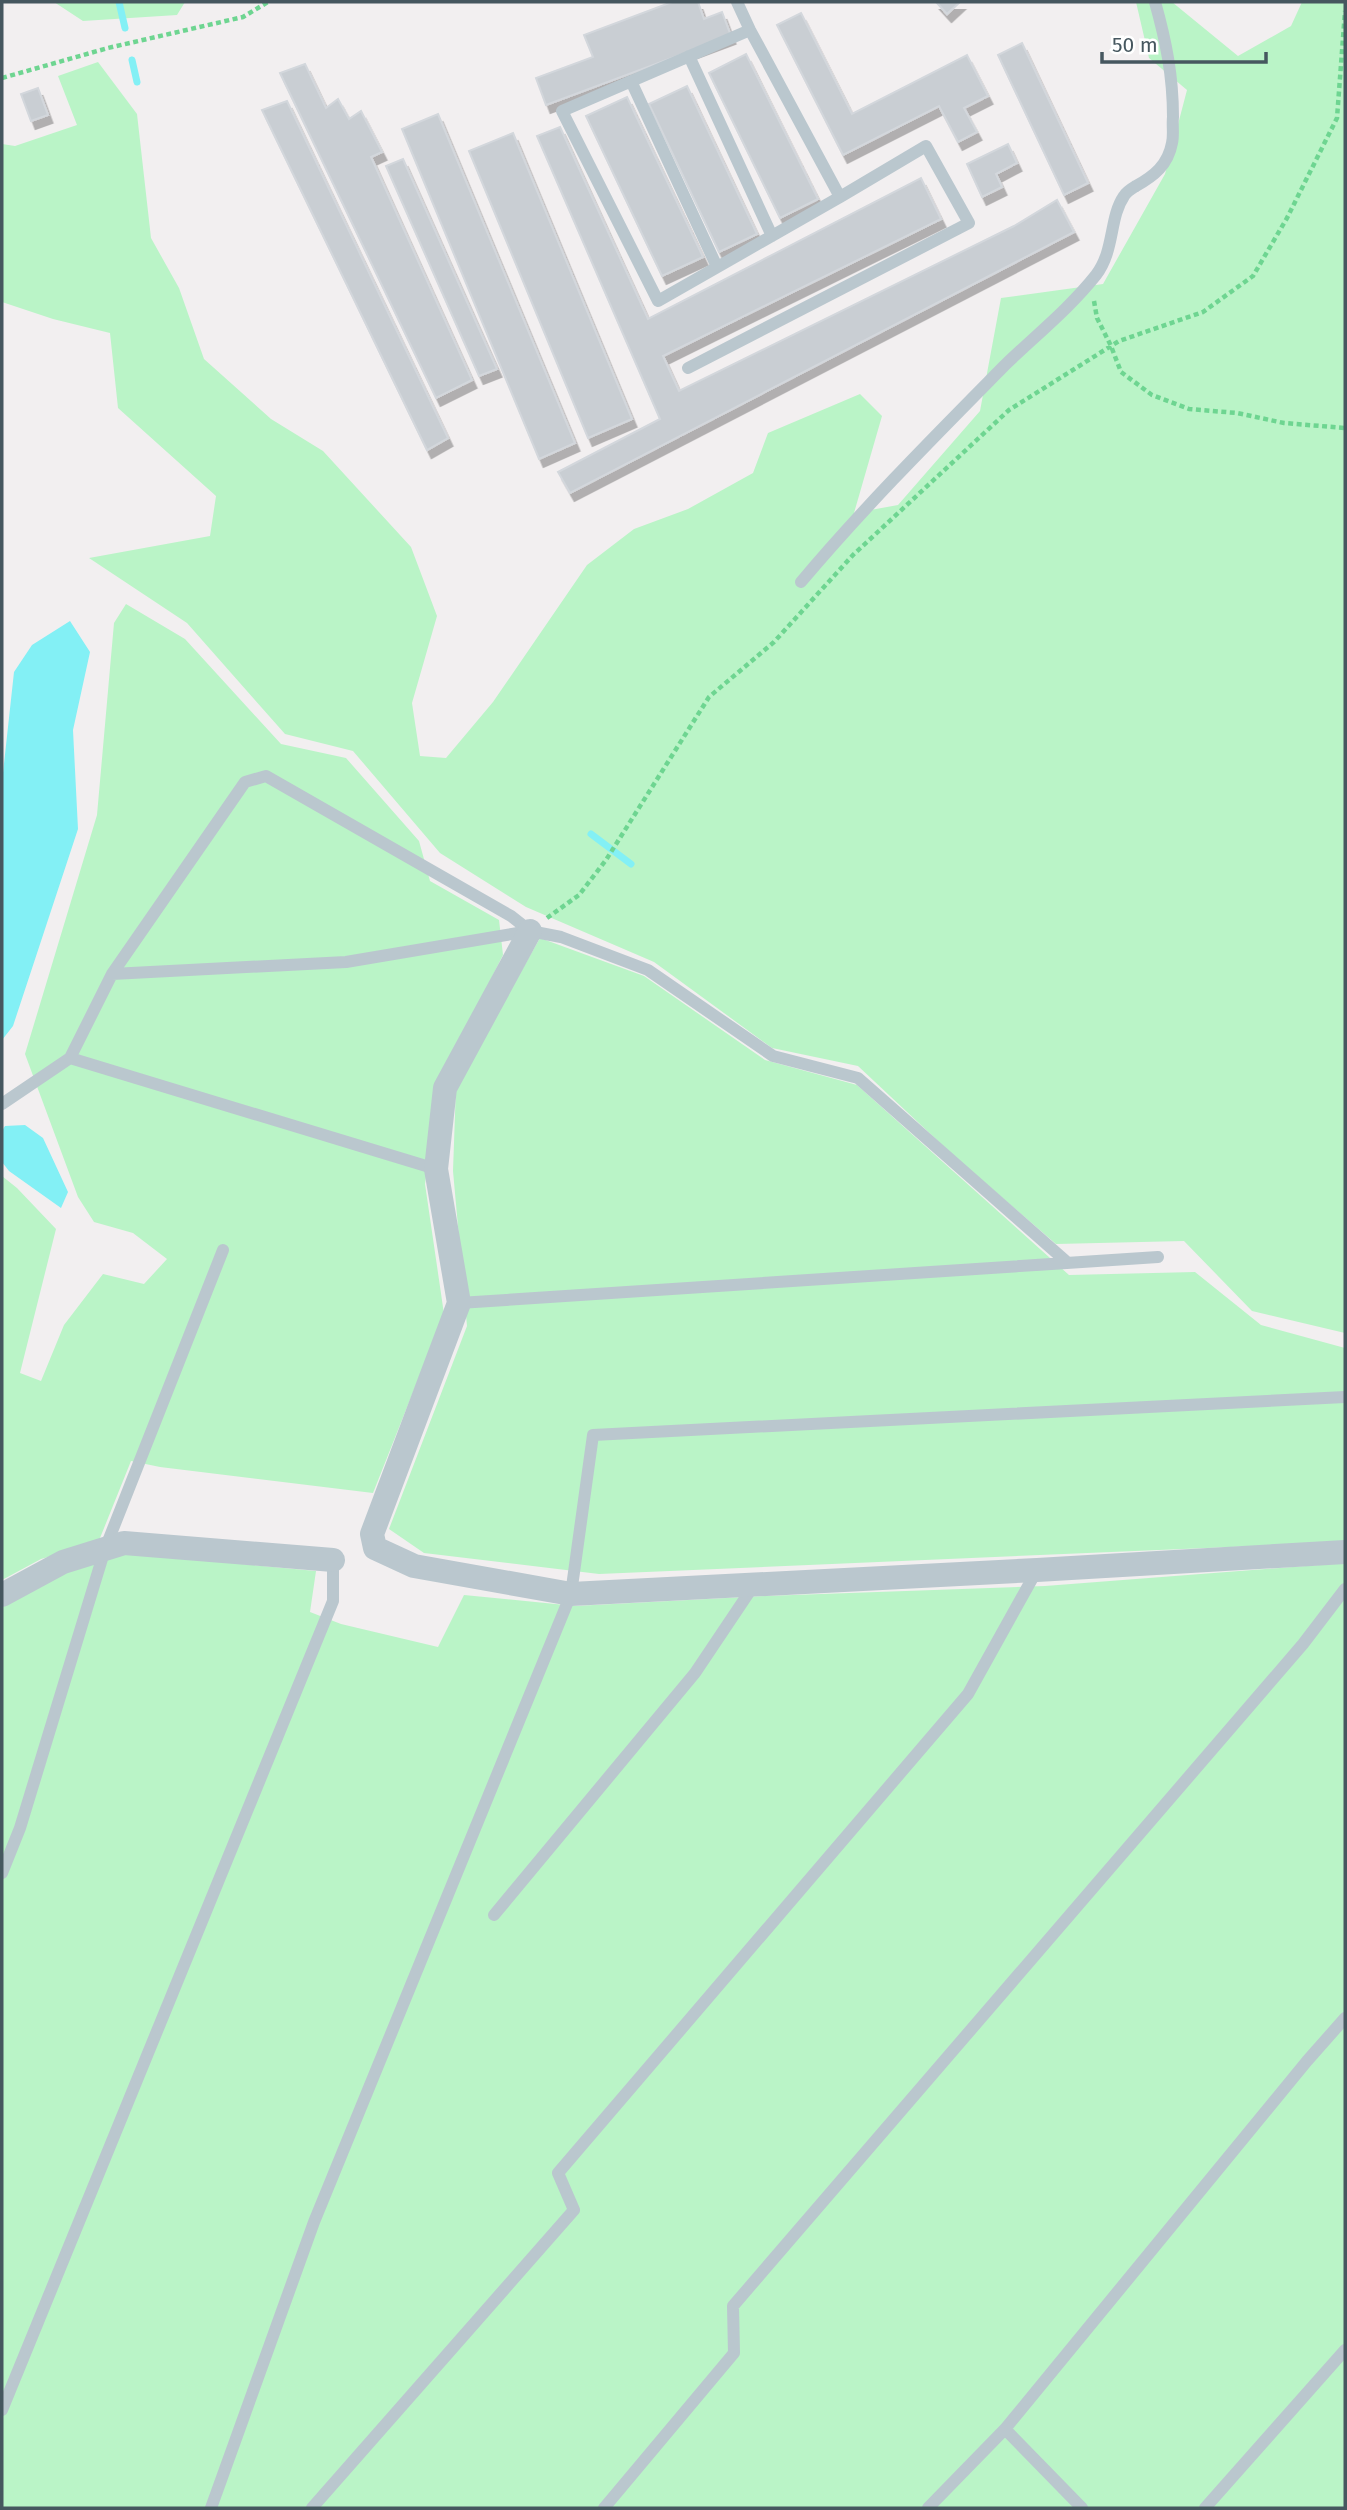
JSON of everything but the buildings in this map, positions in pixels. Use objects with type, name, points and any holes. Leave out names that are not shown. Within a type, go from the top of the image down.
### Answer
[{"type":"street","points":[[530,931],[444,1088],[436,1169],[459,1303],[372,1534],[375,1548],[414,1566],[571,1594],[1345,1552]]},
{"type":"street","points":[[2,1595],[63,1562],[124,1543],[333,1560]]},
{"type":"lane","points":[[737,2],[840,197]]},
{"type":"lane","points":[[801,582],[962,409],[1065,311],[1098,273],[1109,251],[1119,205],[1125,193],[1158,173],[1172,142],[1173,99],[1168,48],[1155,2]]},
{"type":"lane","points":[[688,368],[970,223],[926,146],[659,301],[562,111],[750,30]]},
{"type":"lane","points":[[689,56],[772,236]]},
{"type":"lane","points":[[631,81],[717,267]]},
{"type":"lane","points":[[2,1104],[70,1058],[112,974],[245,782],[266,776],[511,916],[530,931]]},
{"type":"lane","points":[[112,974],[346,962],[530,931],[561,937],[648,970],[774,1056],[858,1078],[1068,1263]]},
{"type":"lane","points":[[70,1058],[436,1169]]},
{"type":"lane","points":[[2,1873],[20,1828],[105,1549],[223,1250]]},
{"type":"lane","points":[[459,1303],[1158,1257]]},
{"type":"lane","points":[[211,2508],[314,2222],[571,1594],[593,1435],[1345,1397]]},
{"type":"lane","points":[[2,2410],[333,1601],[333,1560]]},
{"type":"lane","points":[[312,2508],[574,2210],[558,2173],[968,1694],[1037,1570]]},
{"type":"lane","points":[[494,1914],[695,1673],[754,1584]]},
{"type":"lane","points":[[604,2508],[734,2353],[733,2306],[1294,1655],[1345,1589]]},
{"type":"lane","points":[[928,2508],[1005,2428],[1345,2018]]},
{"type":"lane","points":[[1205,2508],[1345,2350]]},
{"type":"lane","points":[[1005,2428],[1083,2508]]},
{"type":"path","points":[[2,78],[108,48],[243,17],[268,2]]},
{"type":"path","points":[[530,931],[579,895],[606,860],[709,697],[774,642],[853,555],[1009,410],[1119,341],[1203,312],[1253,276],[1287,218],[1337,118],[1345,11]]},
{"type":"path","points":[[1098,273],[1093,294],[1097,318],[1121,372],[1152,395],[1189,409],[1237,413],[1284,423],[1345,428]]},
{"type":"green space","points":[[54,2],[185,2],[177,15],[83,21]]},
{"type":"green space","points":[[1136,2],[1172,2],[1238,56],[1291,26],[1302,2],[1345,2],[1345,1333],[1252,1311],[1184,1241],[1056,1244],[954,1156],[858,1066],[772,1048],[654,962],[526,907],[440,853],[353,751],[285,734],[187,623],[89,558],[210,536],[216,496],[118,408],[110,333],[53,319],[2,302],[2,144],[15,146],[77,125],[58,76],[98,62],[137,114],[151,238],[179,288],[204,359],[271,419],[323,451],[411,547],[437,616],[412,703],[420,756],[446,758],[493,702],[587,565],[634,529],[688,509],[753,473],[768,433],[860,394],[882,416],[854,513],[898,505],[980,411],[1001,298],[1103,284],[1165,174],[1187,90],[1149,58]]},
{"type":"green space","points":[[126,604],[185,639],[281,744],[346,758],[419,841],[430,881],[499,920],[503,955],[439,1083],[425,1184],[444,1314],[373,1493],[160,1467],[131,1461],[98,1543],[41,1559],[2,1580],[2,1176],[56,1229],[20,1373],[41,1381],[64,1325],[103,1274],[144,1284],[167,1259],[133,1233],[94,1222],[78,1197],[25,1054],[97,815],[114,623]]},
{"type":"green space","points":[[540,938],[644,976],[765,1060],[857,1085],[1069,1275],[1195,1272],[1261,1325],[1345,1348],[1345,1542],[599,1574],[424,1553],[389,1529],[467,1326],[453,1171],[456,1086]]},
{"type":"green space","points":[[125,1553],[316,1571],[310,1612],[341,1624],[438,1647],[464,1595],[575,1606],[1045,1586],[1345,1563],[1345,2508],[2,2508],[2,1607],[66,1572]]},
{"type":"water","points":[[70,621],[90,652],[73,730],[78,829],[13,1026],[2,1040],[2,782],[14,672],[32,645]]},
{"type":"water","points":[[25,1125],[43,1138],[68,1192],[61,1208],[9,1171],[2,1162],[2,1131],[5,1126]]},
{"type":"waterway","points":[[119,2],[125,28]]},
{"type":"waterway","points":[[132,60],[137,82]]},
{"type":"waterway","points":[[591,834],[631,864]]}]
